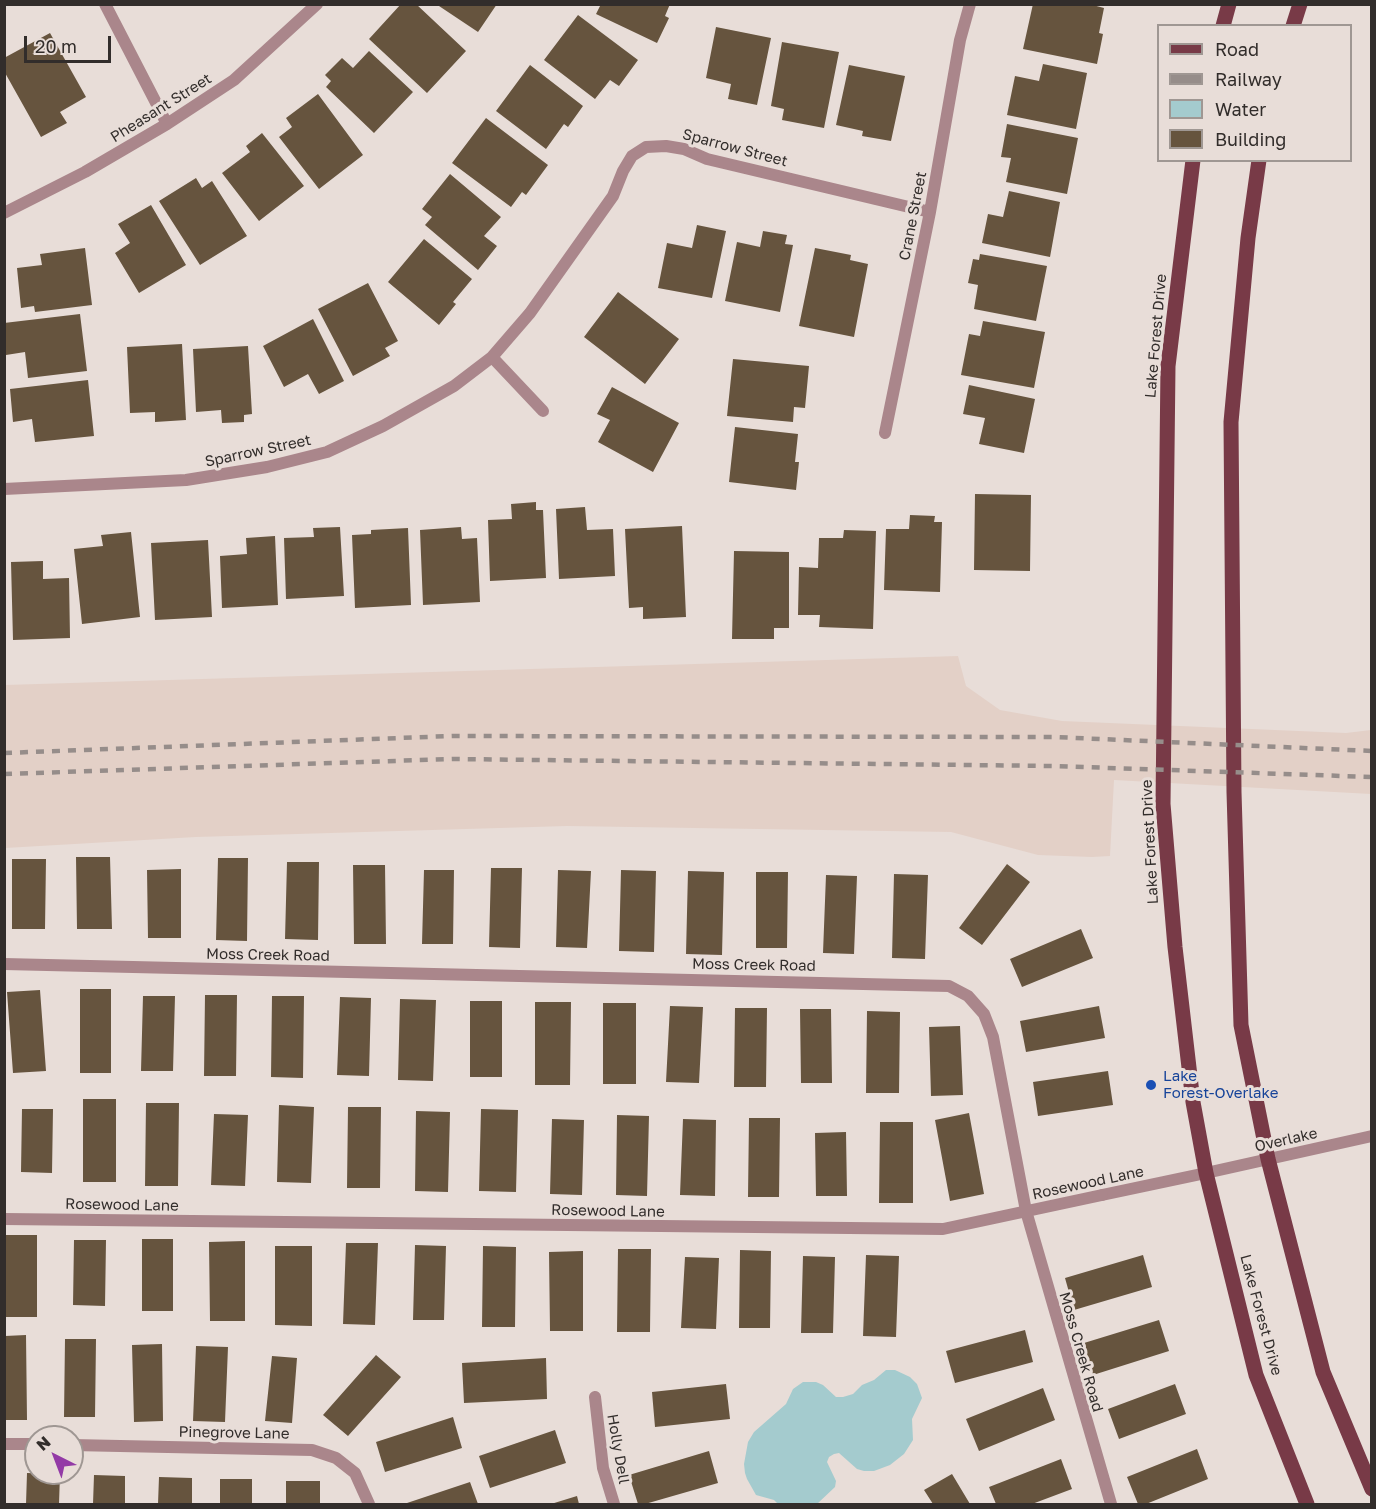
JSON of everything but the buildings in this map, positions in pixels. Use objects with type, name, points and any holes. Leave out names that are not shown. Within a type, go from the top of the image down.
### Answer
[{"type":"main road","points":[[1223,24],[1228,4]]},
{"type":"main road","points":[[1294,24],[1300,4]]},
{"type":"main road","name":"Lake Forest Drive","points":[[1192,162],[1168,366],[1163,804],[1175,947],[1191,1090],[1206,1173],[1256,1375],[1308,1504]]},
{"type":"main road","points":[[1260,162],[1248,238],[1231,422],[1234,792],[1241,1025],[1268,1159],[1323,1372],[1371,1489]]},
{"type":"street","points":[[105,4],[167,124]]},
{"type":"street","name":"Pheasant Street","points":[[4,213],[85,172],[167,124],[234,80],[316,4]]},
{"type":"street","name":"Crane Street","points":[[885,433],[930,212],[960,40],[970,4]]},
{"type":"street","name":"Sparrow Street","points":[[4,489],[186,480],[267,467],[327,452],[383,426],[454,386],[492,357],[530,313],[606,205],[632,156],[646,147],[666,146],[684,149],[707,159],[930,212]]},
{"type":"street","points":[[492,357],[543,411]]},
{"type":"street","name":"Moss Creek Road","points":[[4,964],[949,986],[968,996],[984,1014],[993,1037],[1026,1211],[1108,1503]]},
{"type":"street","name":"Overlake","points":[[1206,1173],[1371,1136]]},
{"type":"street","name":"Rosewood Lane","points":[[4,1218],[943,1229],[1206,1173]]},
{"type":"street","name":"Holly Dell","points":[[595,1397],[603,1468],[614,1504]]},
{"type":"street","points":[[4,1444],[24,1444]]},
{"type":"street","name":"Pinegrove Lane","points":[[84,1445],[312,1450],[336,1458],[355,1473],[369,1504]]},
{"type":"shaded area","points":[[958,656],[966,686],[1000,710],[1062,721],[1346,733],[1371,730],[1371,794],[1114,780],[1110,856],[1092,857],[1038,855],[951,832],[567,826],[196,837],[5,848],[5,685]]},
{"type":"water","points":[[886,1370],[895,1370],[910,1377],[917,1384],[922,1398],[912,1419],[913,1440],[904,1454],[890,1465],[874,1471],[864,1471],[857,1469],[839,1453],[834,1454],[827,1462],[836,1481],[835,1487],[817,1504],[778,1504],[774,1500],[756,1495],[745,1473],[744,1464],[748,1442],[754,1432],[786,1404],[793,1389],[803,1382],[816,1382],[836,1397],[843,1397],[853,1394],[862,1385],[874,1380]]},
{"type":"railway","points":[[4,753],[452,736],[1054,737],[1372,751]]},
{"type":"railway","points":[[4,774],[452,759],[1053,766],[1372,777]]},
{"type":"place","name":"Lake Forest-Overlake","points":[[1151,1085]]}]
